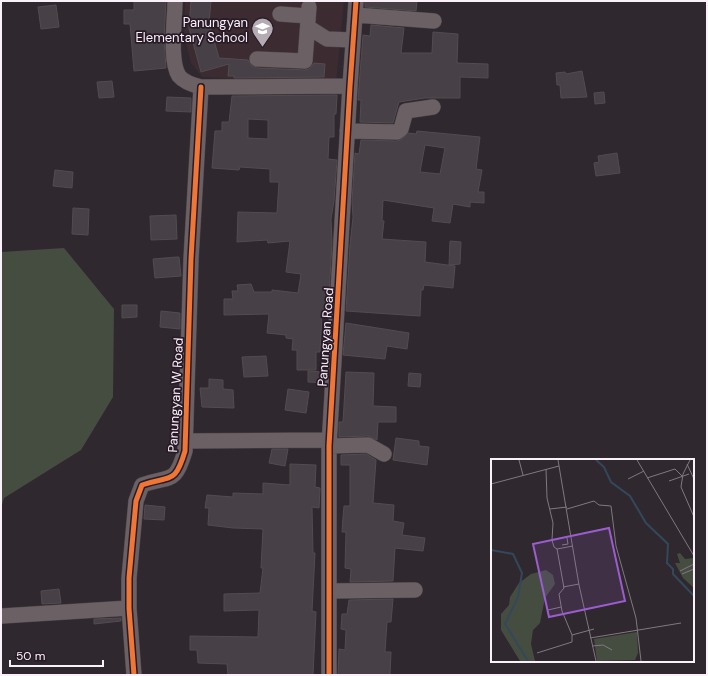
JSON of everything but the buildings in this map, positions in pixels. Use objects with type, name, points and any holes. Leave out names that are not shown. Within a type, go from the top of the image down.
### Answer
[{"type":"street","points":[[176,1],[175,64],[179,75],[184,81],[201,87],[350,86]]},
{"type":"street","points":[[356,8],[434,21]]},
{"type":"street","name":"Panungyan Road","points":[[329,675],[329,443],[347,131],[356,8]]},
{"type":"street","points":[[280,14],[308,17],[327,39]]},
{"type":"street","points":[[257,59],[305,61],[308,17]]},
{"type":"street","points":[[306,49],[327,39],[353,40]]},
{"type":"street","name":"Panungyan W Road","points":[[134,675],[128,608],[129,578],[138,492],[142,485],[169,478],[177,473],[185,451],[191,259],[201,87]]},
{"type":"street","points":[[347,131],[397,132],[401,129],[406,111],[433,107]]},
{"type":"street","points":[[186,441],[368,445],[384,454]]},
{"type":"street","points":[[329,591],[415,590]]},
{"type":"street","points":[[2,616],[128,608]]},
{"type":"shaded area","name":"Panungyan Elementary School","points":[[185,1],[344,1],[336,83],[202,77],[191,63],[184,36]]},
{"type":"green space","points":[[64,248],[114,309],[113,397],[81,450],[4,498],[1,508],[1,252]]},
{"type":"cycle path","points":[[329,675],[329,446],[356,1]]},
{"type":"cycle path","points":[[134,675],[129,608],[129,578],[136,501],[142,485],[166,479],[175,474],[185,451],[191,259],[201,87]]},
{"type":"place","name":"Panungyan Elementary School","points":[[263,48]]}]
